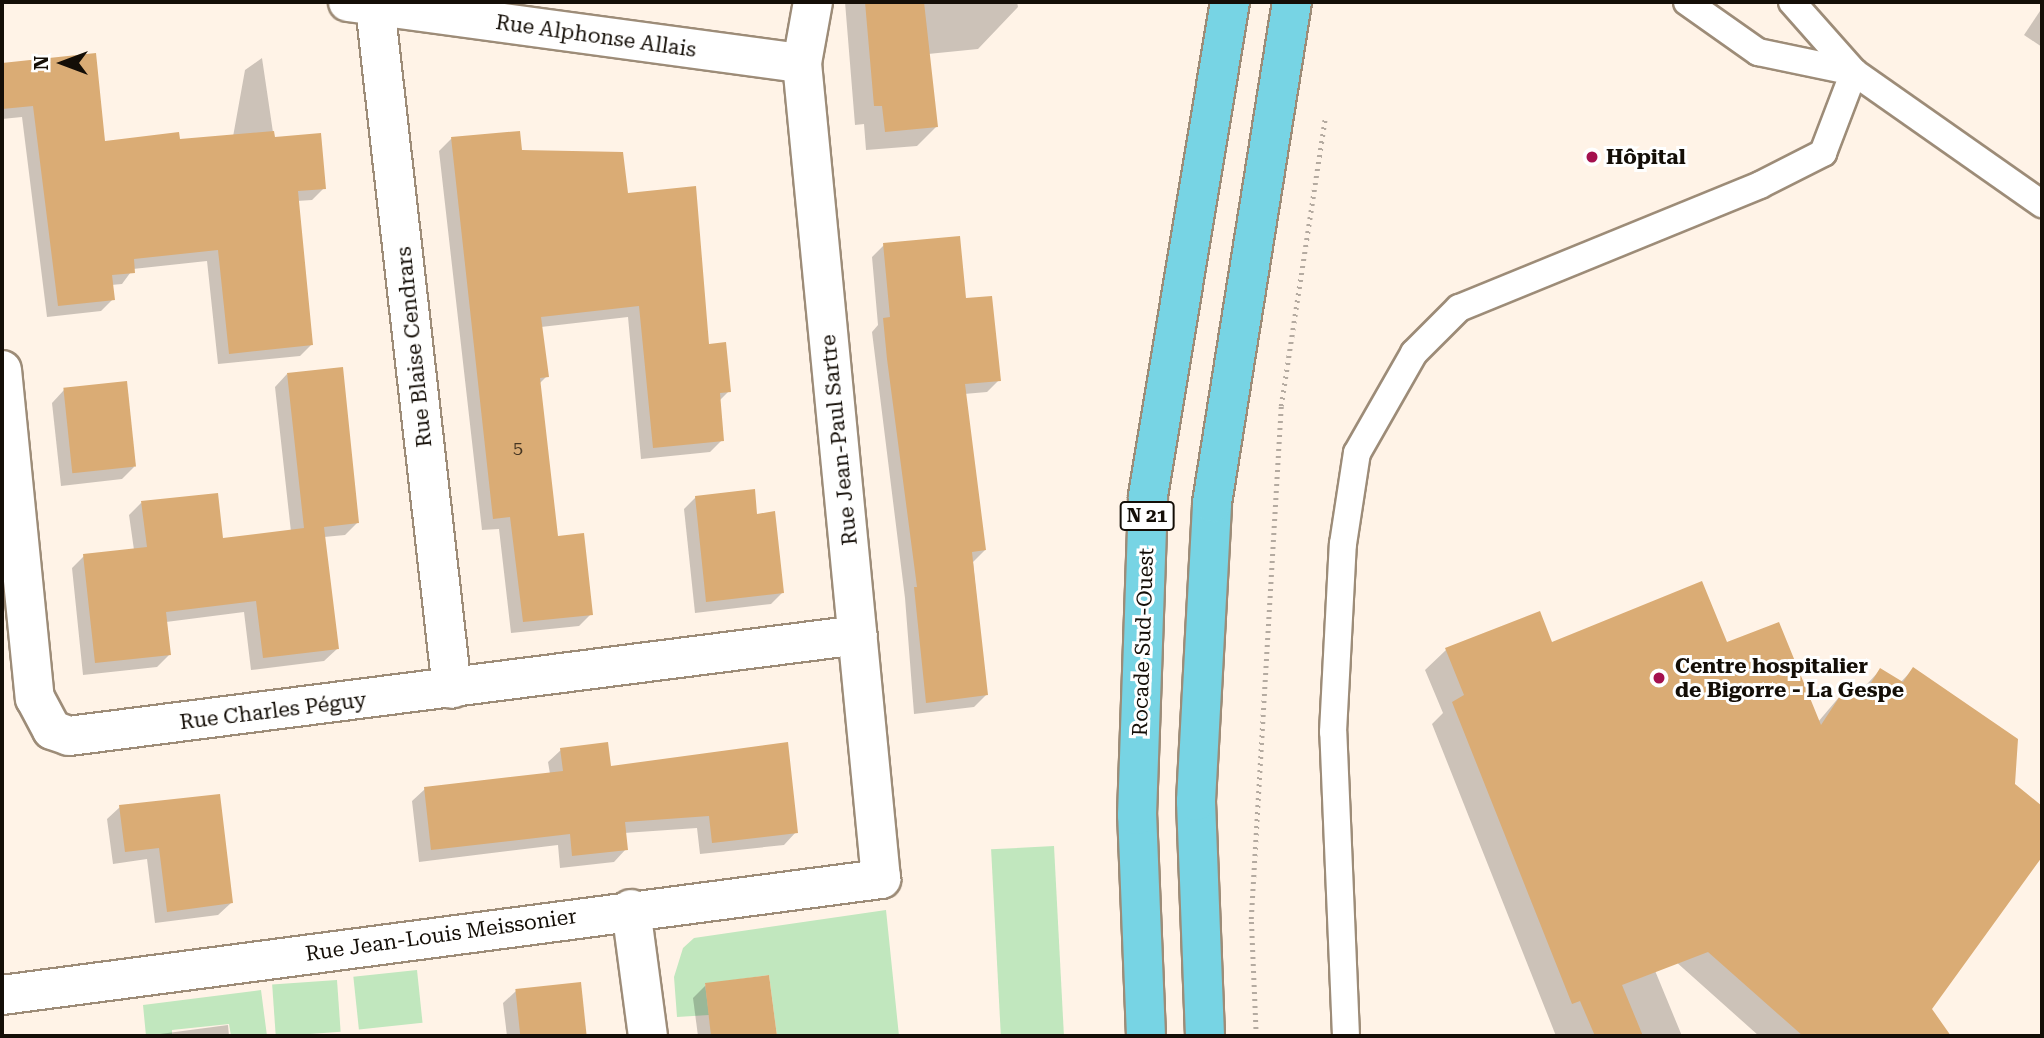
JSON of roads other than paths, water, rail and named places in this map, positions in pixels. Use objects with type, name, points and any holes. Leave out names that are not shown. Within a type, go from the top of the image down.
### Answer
[{"type":"main road","name":"Rocade Sud-Ouest","points":[[1146,1036],[1137,815],[1148,496],[1230,2]]},
{"type":"main road","points":[[1205,1036],[1196,801],[1212,503],[1292,2]]},
{"type":"street","name":"Rue Jean-Paul Sartre","points":[[813,2],[802,63],[881,879]]},
{"type":"street","name":"Rue Alphonse Allais","points":[[362,4],[802,63]]},
{"type":"street","name":"Rue Blaise Cendrars","points":[[362,4],[452,689]]},
{"type":"street","name":"Rue Charles Péguy","points":[[2,370],[35,698],[52,730],[85,735],[858,635]]},
{"type":"street","name":"Rue Jean-Louis Meissonier","points":[[2,995],[631,909],[881,879]]},
{"type":"street","points":[[631,909],[648,1036]]},
{"type":"lane","points":[[1687,2],[1758,52],[1854,72]]},
{"type":"lane","points":[[1792,2],[1854,72],[2042,204]]},
{"type":"lane","points":[[1346,1036],[1333,732],[1343,544],[1357,453],[1414,353],[1459,308],[1760,185],[1823,153],[1854,72]]},
{"type":"place","name":"Hôpital","points":[[1592,157]]},
{"type":"place","name":"Centre hospitalier de Bigorre - La Gespe","points":[[1659,678]]}]
